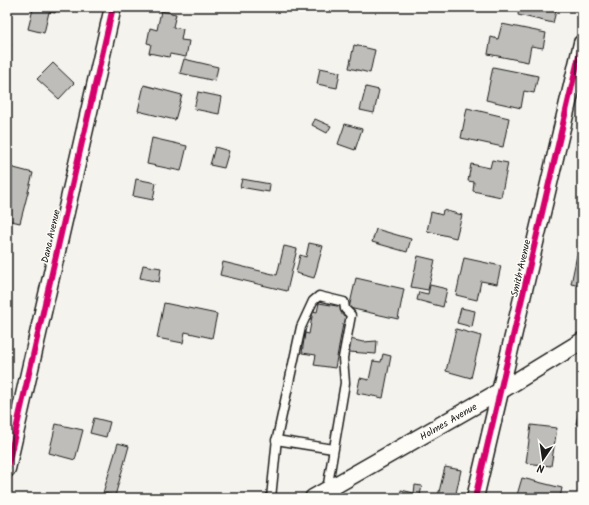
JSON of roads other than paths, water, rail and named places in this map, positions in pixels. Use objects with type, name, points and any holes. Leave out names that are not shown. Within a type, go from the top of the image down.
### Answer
[{"type":"street","name":"Dana Avenue","points":[[7,469],[113,7]]},
{"type":"street","name":"Smith Avenue","points":[[475,498],[502,390],[582,43]]},
{"type":"street","name":"Holmes Avenue","points":[[320,494],[502,390],[582,341]]},
{"type":"lane","points":[[271,498],[276,440],[300,326],[313,301],[319,296],[344,302],[346,311],[351,315],[343,358],[345,383],[333,448],[320,494]]},
{"type":"lane","points":[[276,440],[333,448]]}]
